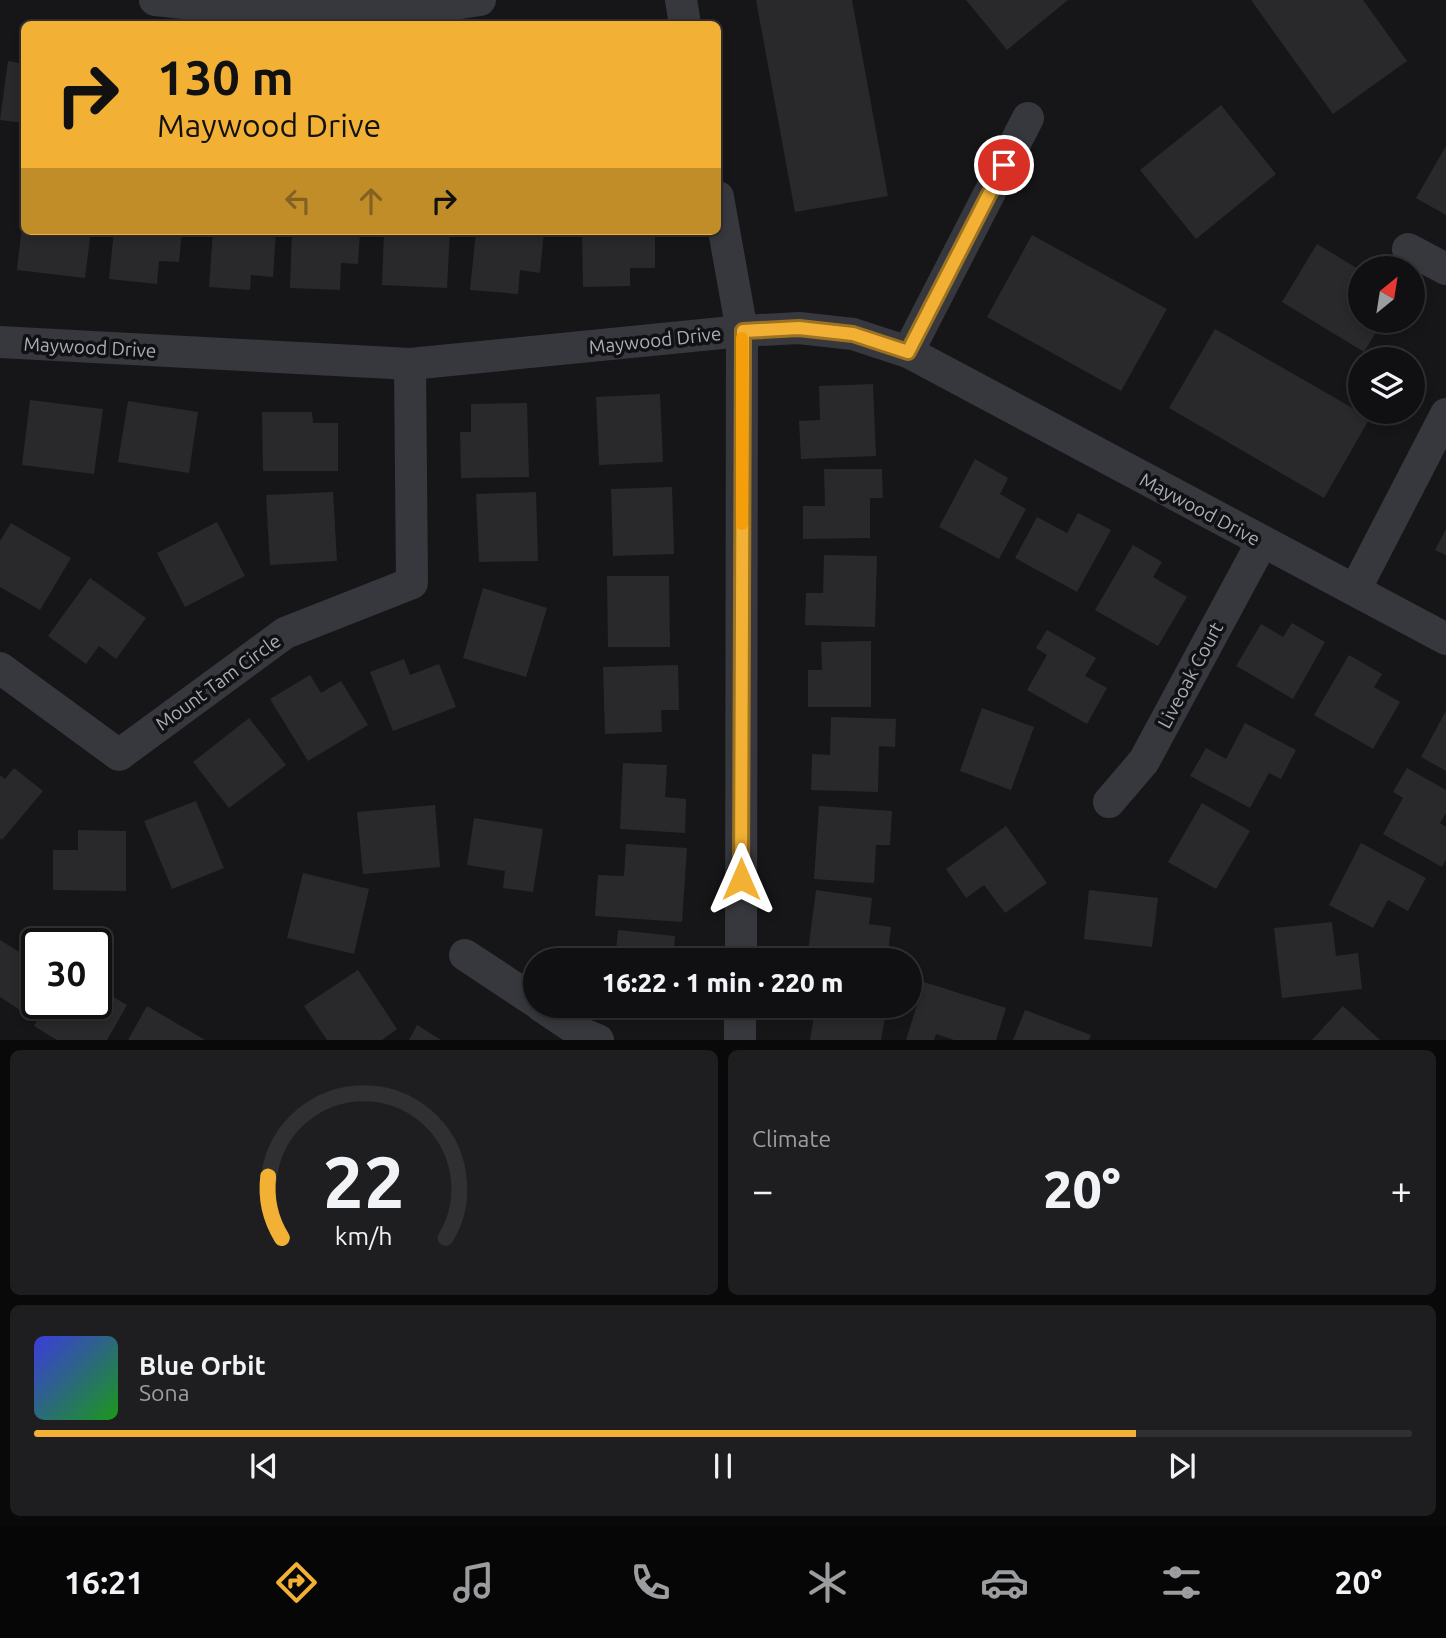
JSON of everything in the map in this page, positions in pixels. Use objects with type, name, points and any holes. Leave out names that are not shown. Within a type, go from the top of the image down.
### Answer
[{"type":"street","points":[[155,0],[292,14],[454,5],[480,0]]},
{"type":"street","points":[[681,0],[684,21]]},
{"type":"street","points":[[908,352],[1028,118]]},
{"type":"street","points":[[721,213],[743,331],[741,948]]},
{"type":"street","points":[[1408,249],[1446,269]]},
{"type":"street","name":"Maywood Drive","points":[[0,342],[410,365],[743,331],[799,328],[853,334],[908,352],[1446,639]]},
{"type":"street","name":"Mount Tam Circle","points":[[0,668],[119,755],[285,633],[412,583],[410,365]]},
{"type":"street","points":[[1354,590],[1446,414]]},
{"type":"street","name":"Liveoak Court","points":[[1109,802],[1144,761],[1262,542]]},
{"type":"street","points":[[465,955],[523,993]]},
{"type":"street","points":[[559,1018],[583,1034],[598,1040]]},
{"type":"street","points":[[740,1018],[740,1040]]},
{"type":"building","points":[[756,0],[852,0],[888,196],[795,212]]},
{"type":"building","points":[[966,0],[1068,0],[1007,50]]},
{"type":"building","points":[[1251,0],[1363,0],[1407,61],[1333,114]]},
{"type":"building","points":[[8,61],[21,63],[21,123],[0,120]]},
{"type":"building","points":[[1221,105],[1276,174],[1196,239],[1140,170]]},
{"type":"building","points":[[1446,146],[1446,215],[1416,198]]},
{"type":"building","points":[[21,234],[90,235],[85,278],[17,270]]},
{"type":"building","points":[[114,235],[182,235],[179,262],[159,261],[157,284],[109,279]]},
{"type":"building","points":[[213,235],[276,235],[273,277],[251,275],[250,290],[209,287]]},
{"type":"building","points":[[292,235],[360,235],[358,264],[341,263],[340,290],[290,288]]},
{"type":"building","points":[[384,235],[450,235],[447,288],[382,285]]},
{"type":"building","points":[[476,235],[544,235],[540,273],[520,270],[518,294],[470,290]]},
{"type":"building","points":[[582,235],[655,235],[655,268],[630,268],[630,286],[583,287]]},
{"type":"building","points":[[1032,235],[1167,309],[1121,391],[987,317]]},
{"type":"building","points":[[1317,244],[1348,263],[1348,333],[1375,333],[1367,347],[1356,347],[1282,302]]},
{"type":"building","points":[[1215,329],[1348,405],[1348,424],[1367,424],[1324,498],[1169,408]]},
{"type":"building","points":[[873,384],[876,456],[801,459],[799,421],[820,420],[819,386]]},
{"type":"building","points":[[660,394],[663,462],[599,465],[596,397]]},
{"type":"building","points":[[30,400],[103,409],[94,474],[22,465]]},
{"type":"building","points":[[128,401],[198,412],[189,473],[118,462]]},
{"type":"building","points":[[527,403],[529,477],[461,478],[460,432],[471,432],[471,404]]},
{"type":"building","points":[[262,412],[312,412],[313,423],[338,423],[338,471],[263,471]]},
{"type":"building","points":[[975,459],[1008,478],[1000,494],[1026,509],[999,559],[939,527]]},
{"type":"building","points":[[824,469],[882,469],[883,498],[870,498],[870,538],[803,539],[803,506],[825,506]]},
{"type":"building","points":[[672,487],[674,554],[613,556],[611,489]]},
{"type":"building","points":[[333,492],[337,561],[270,565],[266,495]]},
{"type":"building","points":[[536,492],[538,561],[479,562],[476,494]]},
{"type":"building","points":[[1078,513],[1111,530],[1077,592],[1015,558],[1037,517],[1067,533]]},
{"type":"building","points":[[217,522],[245,576],[185,607],[157,553]]},
{"type":"building","points":[[11,523],[71,558],[40,610],[0,587],[0,541]]},
{"type":"building","points":[[1446,529],[1446,555],[1435,550]]},
{"type":"building","points":[[1133,545],[1162,562],[1153,577],[1187,597],[1158,646],[1095,610]]},
{"type":"building","points":[[824,555],[877,556],[875,627],[805,625],[806,593],[823,593]]},
{"type":"building","points":[[607,576],[669,576],[670,647],[608,647]]},
{"type":"building","points":[[90,578],[146,618],[116,659],[99,646],[86,664],[48,636]]},
{"type":"building","points":[[483,588],[547,608],[526,677],[463,658]]},
{"type":"building","points":[[1292,623],[1325,642],[1293,699],[1236,666],[1261,624],[1283,637]]},
{"type":"building","points":[[1047,630],[1096,658],[1085,676],[1107,688],[1087,724],[1027,690],[1047,655],[1036,648]]},
{"type":"building","points":[[871,641],[871,707],[808,707],[808,670],[822,670],[821,642]]},
{"type":"building","points":[[1349,655],[1382,674],[1374,687],[1400,702],[1373,749],[1314,715]]},
{"type":"building","points":[[404,659],[410,675],[439,664],[456,707],[393,731],[370,672]]},
{"type":"building","points":[[678,665],[679,710],[661,710],[662,732],[605,734],[603,667]]},
{"type":"building","points":[[310,675],[321,693],[341,681],[368,725],[308,761],[270,699]]},
{"type":"building","points":[[982,708],[1034,727],[1011,790],[960,771]]},
{"type":"building","points":[[1446,711],[1446,771],[1421,757]]},
{"type":"building","points":[[831,717],[896,719],[895,747],[879,746],[878,792],[811,790],[812,754],[830,755]]},
{"type":"building","points":[[249,718],[286,765],[229,808],[193,762]]},
{"type":"building","points":[[1245,723],[1296,750],[1281,779],[1269,773],[1250,808],[1190,776],[1206,748],[1226,759]]},
{"type":"building","points":[[623,763],[667,765],[665,797],[686,799],[685,833],[620,829]]},
{"type":"building","points":[[14,768],[43,791],[2,840],[0,775],[5,779]]},
{"type":"building","points":[[1407,768],[1446,790],[1446,813],[1440,823],[1446,827],[1446,860],[1442,867],[1383,834],[1403,798],[1393,792]]},
{"type":"building","points":[[196,801],[224,868],[172,889],[144,821]]},
{"type":"building","points":[[1202,803],[1250,831],[1216,889],[1168,862]]},
{"type":"building","points":[[435,805],[440,867],[363,874],[357,812]]},
{"type":"building","points":[[819,806],[892,811],[890,845],[876,845],[874,883],[814,879]]},
{"type":"building","points":[[474,818],[543,829],[533,892],[503,888],[505,871],[467,865]]},
{"type":"building","points":[[1006,826],[1047,883],[1005,913],[984,885],[966,898],[946,869]]},
{"type":"building","points":[[78,830],[126,831],[126,891],[53,890],[53,850],[78,850]]},
{"type":"building","points":[[1361,843],[1426,878],[1408,911],[1388,900],[1373,928],[1329,905]]},
{"type":"building","points":[[626,844],[687,848],[682,922],[595,916],[598,875],[624,876]]},
{"type":"building","points":[[303,873],[369,889],[354,954],[287,938]]},
{"type":"building","points":[[816,890],[872,898],[869,924],[891,927],[889,948],[808,948]]},
{"type":"building","points":[[1089,890],[1158,898],[1152,947],[1084,939]]},
{"type":"building","points":[[1332,922],[1336,956],[1358,953],[1362,989],[1282,998],[1274,928]]},
{"type":"building","points":[[618,930],[675,936],[674,948],[616,948]]},
{"type":"building","points":[[0,940],[21,953],[21,1008],[0,997]]},
{"type":"building","points":[[358,970],[397,1029],[382,1040],[327,1040],[304,1006]]},
{"type":"building","points":[[924,982],[1006,1008],[996,1040],[954,1040],[936,1034],[934,1040],[906,1040],[913,1018],[922,1018]]},
{"type":"building","points":[[112,996],[127,1005],[107,1040],[57,1040],[34,1026],[38,1019],[112,1019]]},
{"type":"building","points":[[147,1006],[205,1040],[128,1040]]},
{"type":"building","points":[[1343,1006],[1380,1040],[1312,1040]]},
{"type":"building","points":[[1025,1010],[1091,1035],[1089,1040],[1013,1040]]},
{"type":"building","points":[[814,1018],[885,1018],[881,1040],[810,1040]]},
{"type":"building","points":[[417,1025],[441,1040],[409,1040]]},
{"type":"slow traffic","points":[[742,338],[742,524]]},
{"type":"route","points":[[741,879],[743,331],[799,328],[853,334],[908,352],[1004,165]]}]
